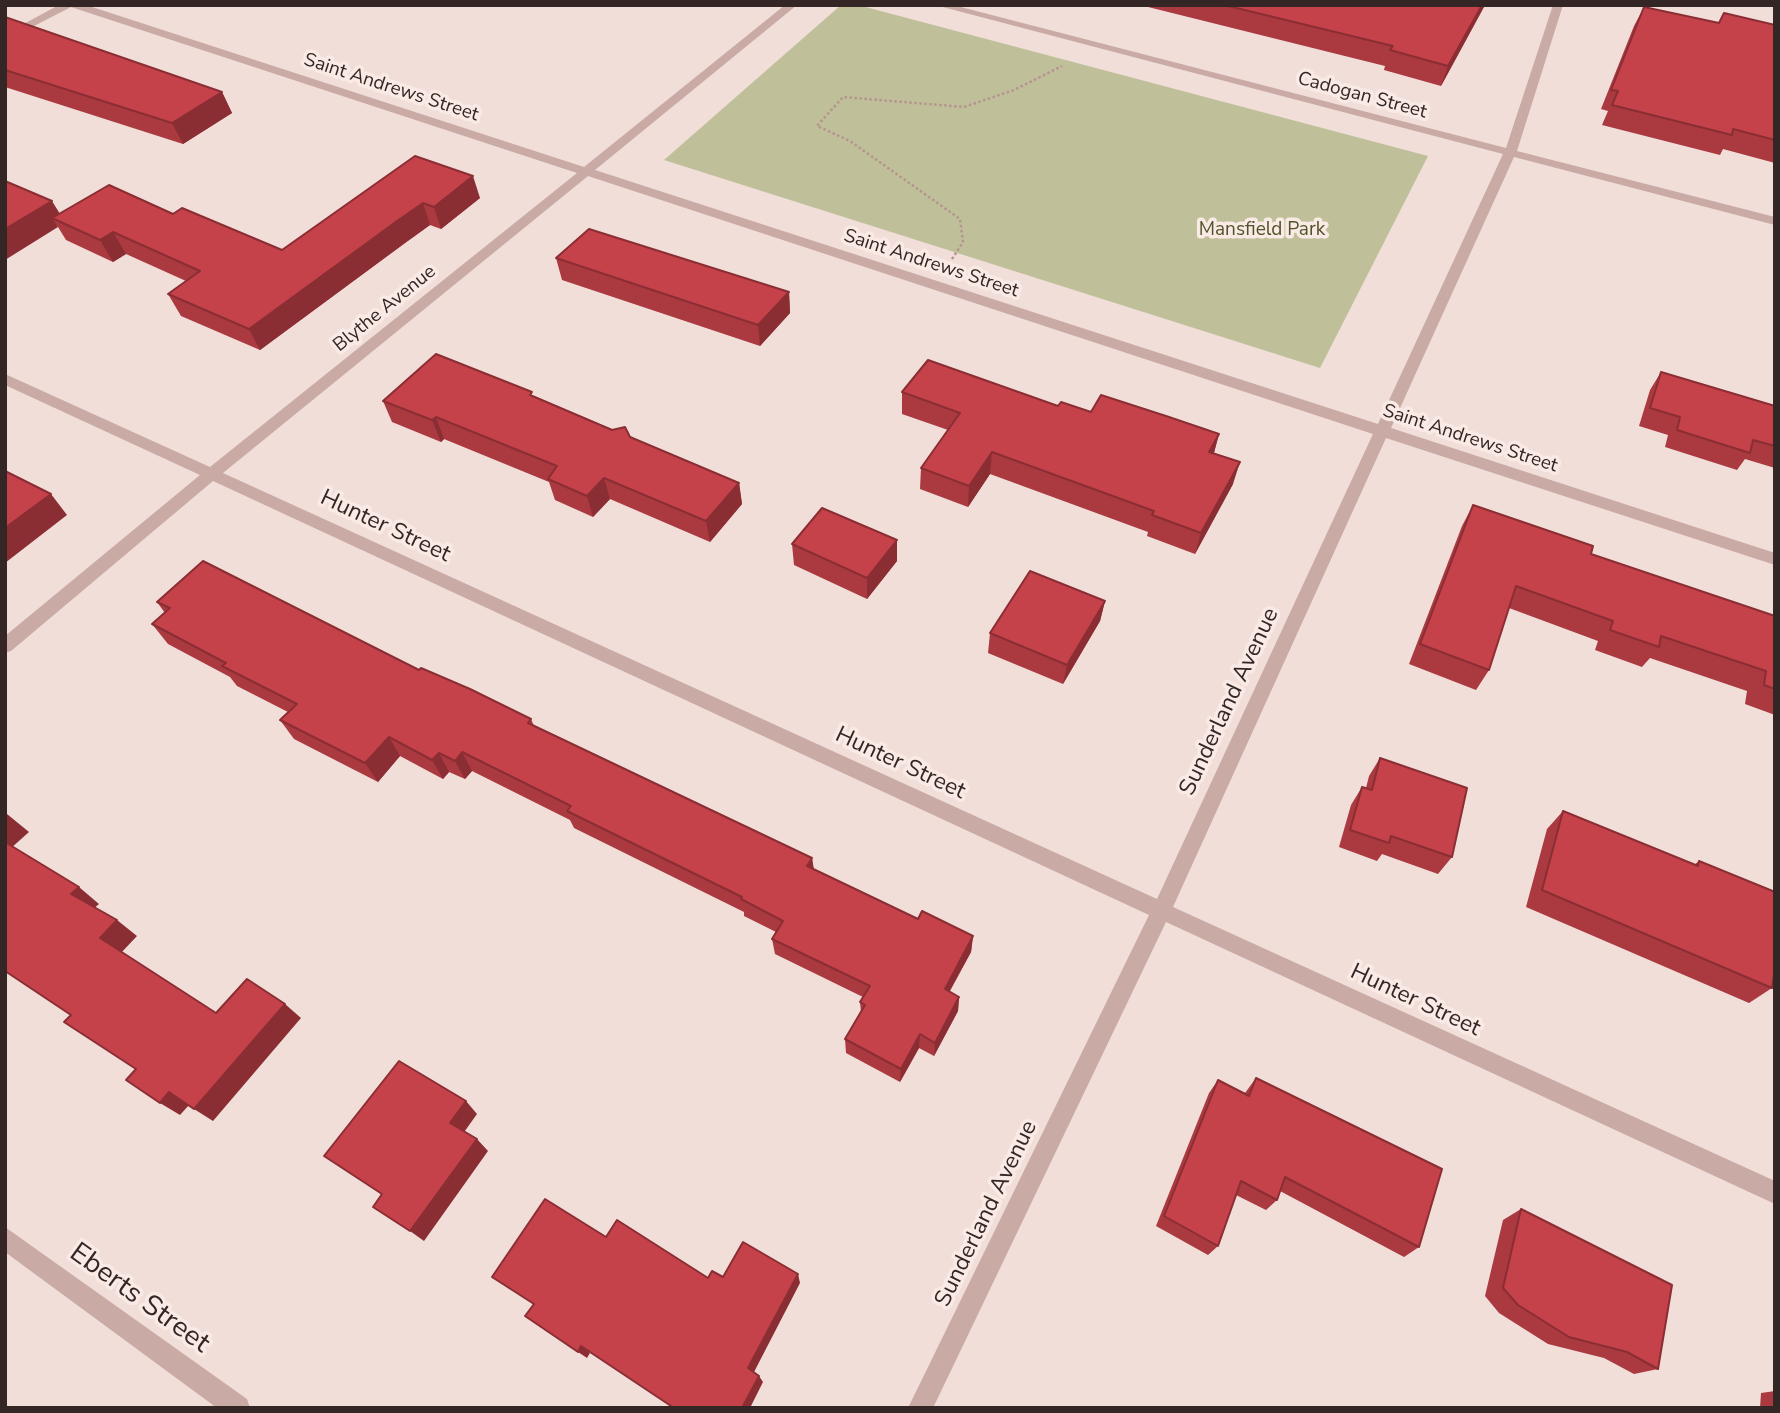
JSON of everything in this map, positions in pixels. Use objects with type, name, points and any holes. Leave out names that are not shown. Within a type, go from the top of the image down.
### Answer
[{"type":"street","points":[[5,38],[67,5]]},
{"type":"street","name":"Saint Andrews Street","points":[[75,5],[1775,559]]},
{"type":"street","name":"Blythe Avenue","points":[[5,646],[211,474],[792,5]]},
{"type":"street","name":"Cadogan Street","points":[[940,5],[1775,221]]},
{"type":"street","name":"Sunderland Avenue","points":[[920,1408],[1161,911],[1510,153],[1558,5]]},
{"type":"street","name":"Hunter Street","points":[[5,379],[1775,1194]]},
{"type":"street","name":"Eberts Street","points":[[5,1238],[238,1408]]},
{"type":"path","points":[[933,285],[963,242],[960,219],[850,141],[817,126],[843,97],[964,107],[1014,90],[1079,58],[1093,45]]},
{"type":"green space","name":"Mansfield Park","points":[[841,5],[858,5],[1428,156],[1320,368],[664,160]]},
{"type":"building","points":[[1224,5],[1482,5],[1448,66],[1390,50],[1393,46]]},
{"type":"building","points":[[1644,7],[1719,23],[1724,13],[1775,25],[1775,140],[1733,129],[1732,135],[1612,105],[1618,91],[1611,90]]},
{"type":"building","points":[[5,17],[222,92],[172,123],[5,70]]},
{"type":"building","points":[[415,156],[473,176],[434,207],[423,203],[249,329],[168,294],[200,271],[113,232],[100,240],[52,218],[109,185],[173,214],[182,208],[282,250]]},
{"type":"building","points":[[5,181],[52,201],[5,229]]},
{"type":"building","points":[[589,229],[789,292],[758,325],[556,258]]},
{"type":"building","points":[[436,354],[532,392],[530,395],[612,430],[625,427],[630,437],[739,483],[706,521],[604,478],[587,496],[548,479],[557,466],[436,417],[432,420],[383,401]]},
{"type":"building","points":[[928,360],[1058,406],[1061,402],[1091,412],[1101,395],[1169,417],[1219,434],[1209,452],[1240,462],[1201,533],[1152,515],[1154,511],[992,452],[969,486],[921,468],[960,413],[902,392]]},
{"type":"building","points":[[1661,372],[1775,406],[1775,446],[1753,440],[1750,453],[1677,430],[1680,417],[1650,408]]},
{"type":"building","points":[[5,471],[51,494],[5,528]]},
{"type":"building","points":[[1473,505],[1593,546],[1591,554],[1775,616],[1775,689],[1764,685],[1766,671],[1661,636],[1659,647],[1610,630],[1613,621],[1516,586],[1489,670],[1420,644]]},
{"type":"building","points":[[822,508],[897,540],[867,578],[792,544]]},
{"type":"building","points":[[203,561],[419,670],[421,668],[470,689],[531,719],[528,723],[812,858],[807,866],[918,919],[922,911],[973,936],[945,989],[959,997],[935,1043],[920,1034],[901,1069],[845,1039],[865,1005],[860,1002],[870,986],[772,939],[783,921],[741,899],[742,897],[567,811],[571,806],[462,752],[455,761],[439,753],[432,760],[389,737],[365,763],[280,720],[297,704],[222,666],[226,663],[152,624],[170,608],[157,602]]},
{"type":"building","points":[[1030,571],[1105,601],[1067,665],[990,633]]},
{"type":"building","points":[[1380,758],[1467,788],[1452,857],[1391,836],[1389,843],[1350,830],[1362,787],[1372,790]]},
{"type":"building","points":[[1563,811],[1698,866],[1699,861],[1775,892],[1775,969],[1772,988],[1542,890]]},
{"type":"building","points":[[5,842],[79,887],[71,894],[117,920],[100,938],[216,1013],[247,979],[285,1004],[194,1109],[169,1092],[160,1103],[126,1080],[136,1069],[64,1022],[71,1015],[5,971]]},
{"type":"building","points":[[399,1061],[466,1101],[450,1123],[477,1139],[410,1231],[373,1207],[382,1194],[324,1156]]},
{"type":"building","points":[[1256,1078],[1442,1169],[1419,1247],[1285,1177],[1277,1200],[1241,1181],[1218,1246],[1164,1216],[1218,1080],[1249,1096]]},
{"type":"building","points":[[545,1199],[606,1237],[617,1220],[708,1278],[712,1271],[723,1277],[743,1242],[798,1274],[748,1368],[759,1376],[742,1408],[674,1408],[581,1346],[578,1352],[525,1316],[534,1304],[492,1277]]},
{"type":"building","points":[[1521,1209],[1672,1285],[1658,1369],[1627,1352],[1569,1337],[1518,1305],[1503,1288]]}]
